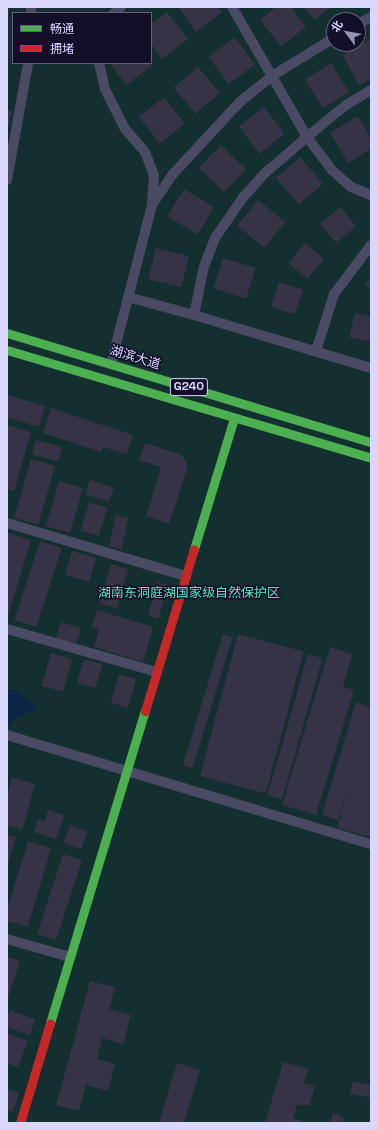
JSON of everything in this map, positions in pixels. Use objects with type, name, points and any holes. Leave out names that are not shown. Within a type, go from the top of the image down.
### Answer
[{"type":"main road","name":"湖滨大道","points":[[7,333],[371,442]]},
{"type":"main road","name":"G240","points":[[7,350],[371,458]]},
{"type":"main road","points":[[20,1123],[234,418]]},
{"type":"street","points":[[232,7],[307,137],[332,170],[351,187],[371,195]]},
{"type":"street","points":[[152,205],[173,174],[206,136],[272,76],[326,43]]},
{"type":"street","points":[[7,180],[28,64]]},
{"type":"street","points":[[99,64],[105,89],[125,129],[146,152],[154,175],[152,205],[111,364]]},
{"type":"street","points":[[194,315],[204,266],[214,238],[265,173],[346,105],[371,90]]},
{"type":"street","points":[[316,351],[334,294],[371,245]]},
{"type":"street","points":[[128,297],[194,315],[371,368]]},
{"type":"street","points":[[7,522],[186,576]]},
{"type":"street","points":[[7,629],[157,672]]},
{"type":"street","points":[[7,735],[371,844]]},
{"type":"street","points":[[7,939],[70,957]]},
{"type":"green space","name":"湖南东洞庭湖国家级自然保护区","points":[[7,7],[371,7],[371,1123],[7,1123]]},
{"type":"water","points":[[15,689],[38,708],[13,720],[7,729],[7,690]]},
{"type":"building","points":[[178,7],[218,7],[222,12],[196,32]]},
{"type":"building","points":[[276,7],[291,7],[306,27],[281,46],[260,20]]},
{"type":"building","points":[[303,7],[330,7],[315,20]]},
{"type":"building","points":[[167,12],[188,39],[162,59],[152,45],[152,23]]},
{"type":"building","points":[[235,37],[255,65],[228,84],[208,56]]},
{"type":"building","points":[[370,39],[371,78],[359,85],[342,55],[347,52],[366,52],[366,41]]},
{"type":"building","points":[[331,63],[349,92],[323,108],[305,79]]},
{"type":"building","points":[[111,64],[150,64],[152,66],[126,85]]},
{"type":"building","points":[[198,67],[220,93],[195,114],[173,88]]},
{"type":"building","points":[[164,97],[185,124],[160,143],[139,117]]},
{"type":"building","points":[[264,107],[285,134],[260,153],[239,127]]},
{"type":"building","points":[[7,110],[12,111],[9,126],[7,126]]},
{"type":"building","points":[[358,116],[371,138],[371,149],[348,163],[330,133]]},
{"type":"building","points":[[221,145],[246,169],[224,192],[199,168]]},
{"type":"building","points":[[300,157],[323,183],[299,204],[276,178]]},
{"type":"building","points":[[184,189],[214,207],[198,234],[168,216]]},
{"type":"building","points":[[258,200],[285,222],[264,248],[237,226]]},
{"type":"building","points":[[340,207],[356,226],[336,243],[320,224]]},
{"type":"building","points":[[305,243],[324,259],[307,279],[288,263]]},
{"type":"building","points":[[156,248],[189,256],[181,287],[148,279]]},
{"type":"building","points":[[223,258],[256,268],[246,299],[214,289]]},
{"type":"building","points":[[371,277],[371,290],[365,285]]},
{"type":"building","points":[[279,282],[303,290],[295,314],[271,307]]},
{"type":"building","points":[[355,313],[371,317],[371,342],[349,337]]},
{"type":"building","points":[[8,395],[45,406],[39,427],[7,417]]},
{"type":"building","points":[[51,408],[133,435],[127,454],[103,447],[101,452],[43,433]]},
{"type":"building","points":[[7,425],[31,432],[14,491],[7,489]]},
{"type":"building","points":[[36,440],[62,447],[58,461],[32,454]]},
{"type":"building","points":[[145,443],[182,455],[188,466],[169,524],[146,516],[161,467],[139,460]]},
{"type":"building","points":[[31,459],[55,466],[38,525],[14,518]]},
{"type":"building","points":[[90,480],[114,488],[109,502],[85,494]]},
{"type":"building","points":[[59,481],[83,488],[70,533],[46,526]]},
{"type":"building","points":[[89,502],[107,507],[99,536],[81,531]]},
{"type":"building","points":[[116,515],[129,518],[121,549],[109,546]]},
{"type":"building","points":[[8,533],[31,540],[7,619],[7,535]]},
{"type":"building","points":[[40,541],[62,548],[36,627],[14,620]]},
{"type":"building","points":[[72,551],[96,558],[89,582],[65,575]]},
{"type":"building","points":[[111,564],[128,569],[117,608],[100,603]]},
{"type":"building","points":[[157,582],[168,585],[159,619],[148,616]]},
{"type":"building","points":[[97,610],[153,627],[143,662],[94,647],[99,629],[92,627]]},
{"type":"building","points":[[61,622],[81,628],[76,645],[56,639]]},
{"type":"building","points":[[223,634],[233,637],[193,768],[183,765]]},
{"type":"building","points":[[238,634],[304,652],[266,794],[200,776]]},
{"type":"building","points":[[330,647],[352,654],[343,687],[354,690],[316,815],[282,805]]},
{"type":"building","points":[[51,653],[72,659],[63,692],[42,686]]},
{"type":"building","points":[[308,654],[322,658],[282,799],[267,795]]},
{"type":"building","points":[[84,659],[102,664],[95,688],[77,683]]},
{"type":"building","points":[[119,674],[136,679],[128,708],[111,703]]},
{"type":"building","points":[[356,702],[371,707],[371,837],[337,828],[348,786],[338,820],[322,815]]},
{"type":"building","points":[[12,777],[35,784],[22,830],[7,825],[7,796]]},
{"type":"building","points":[[48,810],[64,815],[56,839],[34,832],[38,819],[45,821]]},
{"type":"building","points":[[70,825],[88,832],[81,850],[63,843]]},
{"type":"building","points":[[7,835],[16,837],[7,868]]},
{"type":"building","points":[[28,841],[51,848],[28,927],[7,921],[7,910]]},
{"type":"building","points":[[63,854],[82,860],[56,940],[37,934]]},
{"type":"building","points":[[7,957],[20,961],[7,1000]]},
{"type":"building","points":[[90,981],[115,987],[109,1009],[131,1015],[123,1044],[102,1038],[97,1059],[115,1064],[108,1091],[86,1085],[79,1111],[56,1105]]},
{"type":"building","points":[[10,1010],[35,1019],[30,1035],[7,1027],[7,1018]]},
{"type":"building","points":[[7,1033],[28,1041],[18,1067],[7,1063]]},
{"type":"building","points":[[283,1062],[308,1069],[304,1083],[315,1086],[310,1105],[297,1105],[293,1118],[302,1121],[302,1123],[265,1123]]},
{"type":"building","points":[[177,1063],[200,1070],[184,1123],[159,1122]]},
{"type":"building","points":[[353,1081],[371,1085],[371,1098],[350,1093]]},
{"type":"building","points":[[7,1089],[19,1093],[13,1112],[7,1110]]},
{"type":"building","points":[[333,1113],[344,1117],[342,1123],[330,1123]]},
{"type":"traffic: fast","points":[[7,333],[371,442]]},
{"type":"traffic: fast","points":[[7,350],[371,458]]},
{"type":"traffic: fast","points":[[194,549],[234,418]]},
{"type":"traffic: fast","points":[[50,1023],[145,711]]},
{"type":"traffic: jam","points":[[145,711],[194,549]]},
{"type":"traffic: jam","points":[[20,1123],[50,1023]]}]
